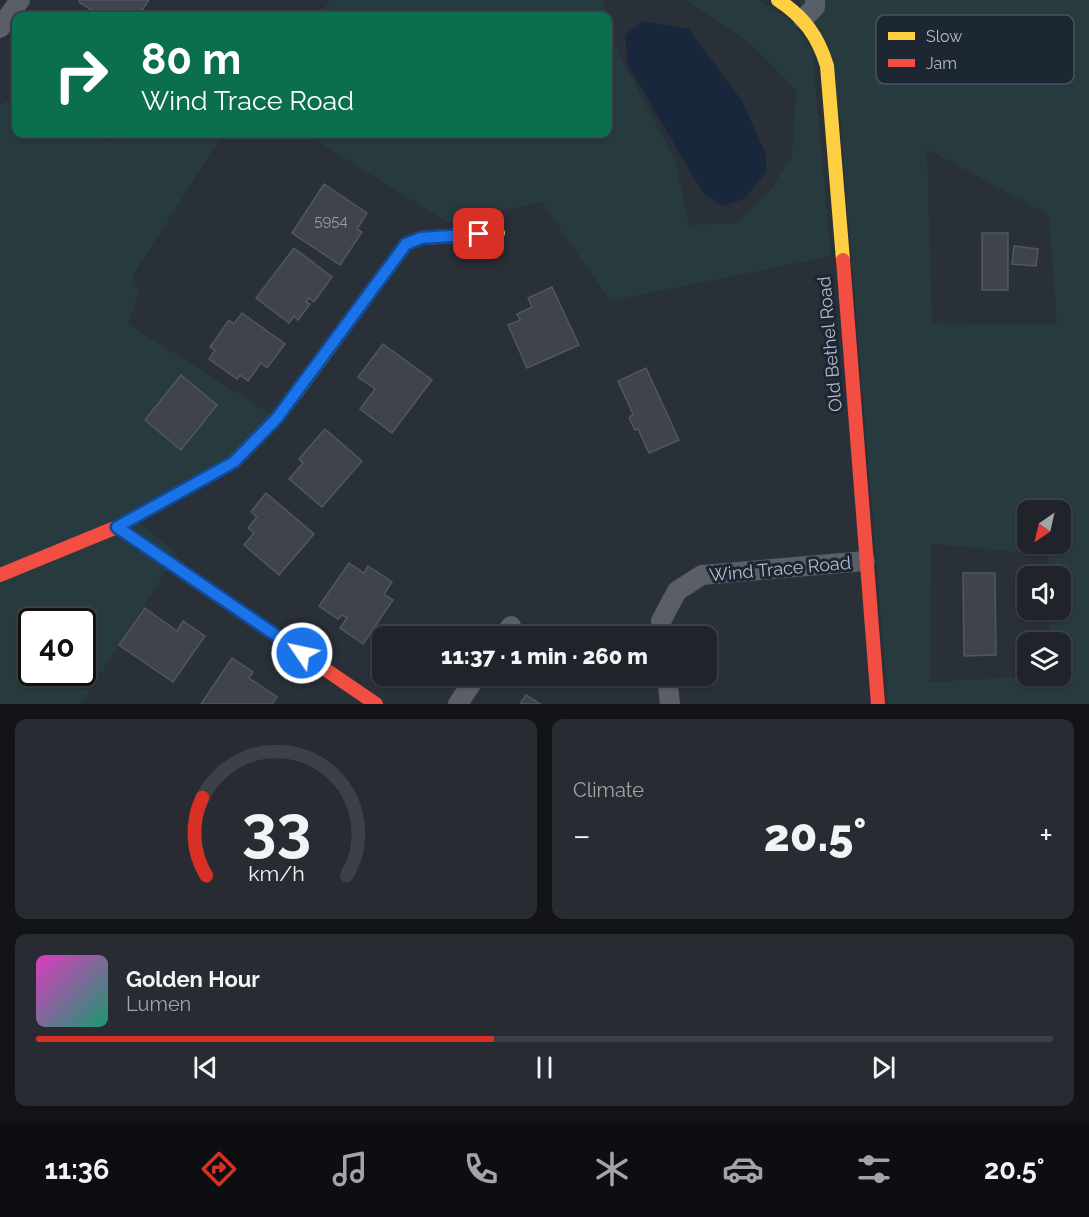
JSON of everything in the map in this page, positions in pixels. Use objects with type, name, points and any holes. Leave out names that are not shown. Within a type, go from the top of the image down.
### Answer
[{"type":"street","points":[[0,28],[21,0]]},
{"type":"street","name":"Old Bethel Road","points":[[778,0],[794,9],[803,19],[821,44],[827,66],[878,704]]},
{"type":"street","points":[[803,19],[815,7],[815,0]]},
{"type":"street","points":[[0,575],[117,527],[234,462],[277,418],[406,244],[421,238],[498,233]]},
{"type":"street","points":[[117,527],[376,704]]},
{"type":"street","name":"Wind Trace Road","points":[[662,626],[661,621],[676,591],[702,575],[865,561]]},
{"type":"street","points":[[458,704],[470,686]]},
{"type":"street","points":[[668,686],[670,704]]},
{"type":"green space","points":[[330,0],[603,0],[606,12],[322,12]]},
{"type":"green space","points":[[686,0],[758,0],[788,18],[812,49],[831,256],[610,301],[542,202],[447,222],[311,138],[612,138],[612,33],[617,50],[675,160],[689,225],[737,223],[769,192],[792,156],[796,90],[751,44]]},
{"type":"green space","points":[[799,0],[1089,0],[1089,704],[888,704],[840,117]],"holes":[[[927,149],[1049,215],[1057,324],[932,323]],[[1017,500],[1071,500],[1071,554],[1038,554],[1049,555],[1050,566],[1071,566],[1071,620],[1050,620],[1051,632],[1071,632],[1071,686],[1017,686],[1017,677],[930,682],[931,544],[1017,552]]]},
{"type":"green space","points":[[6,101],[12,102],[12,138],[102,138],[111,142],[115,138],[220,138],[132,277],[139,292],[128,324],[283,422],[137,521],[177,554],[96,681],[96,608],[18,608],[18,686],[93,686],[81,704],[0,704],[0,105]]},
{"type":"water","points":[[643,21],[689,29],[742,101],[766,154],[766,172],[744,199],[722,206],[703,193],[628,65],[625,35]]},
{"type":"building","points":[[80,0],[149,0],[141,12],[95,12],[79,2]]},
{"type":"building","points":[[324,184],[367,213],[357,229],[362,232],[340,265],[292,233]]},
{"type":"building","points":[[982,233],[1008,233],[1008,290],[982,290]]},
{"type":"building","points":[[1014,246],[1038,249],[1036,266],[1012,264]]},
{"type":"building","points":[[294,248],[332,277],[314,302],[309,298],[306,302],[310,304],[298,320],[294,316],[289,323],[256,298]]},
{"type":"building","points":[[552,287],[579,345],[527,368],[508,325],[520,320],[517,314],[532,307],[528,298]]},
{"type":"building","points":[[242,313],[285,344],[267,368],[261,363],[248,381],[240,375],[237,379],[209,359],[215,350],[210,347],[229,320],[234,324]]},
{"type":"building","points":[[383,344],[432,380],[392,433],[360,409],[375,389],[358,377]]},
{"type":"building","points":[[646,368],[679,440],[649,453],[638,429],[635,430],[629,418],[633,414],[618,381]]},
{"type":"building","points":[[181,375],[217,405],[181,450],[145,420]]},
{"type":"building","points":[[325,429],[362,461],[322,507],[289,479],[303,463],[299,459]]},
{"type":"building","points":[[266,493],[314,534],[279,575],[244,545],[254,533],[248,528],[257,517],[251,512]]},
{"type":"building","points":[[349,563],[364,573],[368,566],[392,582],[384,594],[393,600],[375,626],[372,626],[372,631],[363,644],[340,628],[347,618],[342,615],[338,619],[319,606]]},
{"type":"building","points":[[963,573],[995,573],[996,655],[964,656]]},
{"type":"building","points":[[145,608],[177,631],[183,621],[205,636],[173,682],[119,645]]},
{"type":"building","points":[[232,658],[253,672],[249,678],[277,697],[272,704],[201,704]]},
{"type":"building","points":[[526,695],[540,704],[520,704]]},
{"type":"traffic: slow","points":[[778,0],[803,20],[809,28],[827,66],[843,260]]},
{"type":"traffic: slow","points":[[296,393],[406,244],[421,238],[498,233]]},
{"type":"traffic: jam","points":[[843,260],[878,704]]},
{"type":"traffic: jam","points":[[0,575],[117,527],[234,462],[277,418],[296,393]]},
{"type":"traffic: jam","points":[[117,527],[376,704]]},
{"type":"route","points":[[302,653],[117,527],[234,462],[277,418],[391,261],[406,244],[421,238],[479,234]]}]
